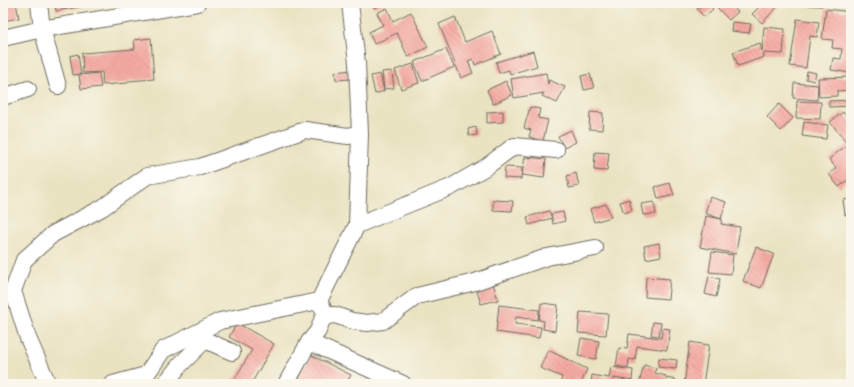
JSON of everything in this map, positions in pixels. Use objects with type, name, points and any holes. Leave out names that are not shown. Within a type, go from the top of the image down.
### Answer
[{"type":"street","points":[[39,3],[42,29],[58,86]]},
{"type":"street","points":[[3,38],[42,29],[197,3]]},
{"type":"street","points":[[319,301],[358,225],[360,134],[357,64],[350,3]]},
{"type":"street","points":[[3,97],[28,89]]},
{"type":"street","points":[[48,384],[28,338],[13,291],[24,260],[53,234],[102,208],[147,176],[200,167],[305,130],[348,136],[360,134]]},
{"type":"street","points":[[358,225],[451,187],[486,167],[514,146],[556,150]]},
{"type":"street","points":[[286,384],[309,342],[318,331],[322,320],[327,316],[335,315],[352,321],[367,323],[383,321],[417,296],[475,282],[547,257],[595,248]]},
{"type":"street","points":[[319,301],[327,316]]},
{"type":"street","points":[[113,384],[146,374],[163,350],[220,321],[319,301]]},
{"type":"street","points":[[165,384],[179,366],[206,340],[232,352]]},
{"type":"street","points":[[309,342],[404,384]]},
{"type":"building","points":[[3,3],[16,3],[19,18],[3,21]]},
{"type":"building","points":[[55,3],[94,3],[95,4],[56,11]]},
{"type":"building","points":[[372,3],[386,3],[374,8]]},
{"type":"building","points":[[705,3],[708,3],[713,9],[704,17],[697,9]]},
{"type":"building","points":[[713,3],[729,3],[738,12],[729,20]]},
{"type":"building","points":[[763,3],[781,3],[762,23],[752,14]]},
{"type":"building","points":[[802,3],[823,3],[822,6],[802,5]]},
{"type":"building","points":[[387,8],[393,21],[411,12],[428,47],[408,57],[397,33],[374,44],[369,32],[383,25],[377,13]]},
{"type":"building","points":[[826,9],[851,12],[851,73],[831,70],[833,58],[841,59],[842,49],[832,48],[833,40],[822,39]]},
{"type":"building","points":[[455,17],[465,42],[492,31],[501,54],[475,65],[473,59],[468,61],[473,73],[461,78],[439,24]]},
{"type":"building","points":[[797,19],[819,22],[817,37],[810,36],[806,68],[790,66]]},
{"type":"building","points":[[732,22],[751,24],[749,33],[731,31]]},
{"type":"building","points":[[764,27],[785,29],[783,54],[763,53],[764,57],[738,66],[733,52],[760,43],[762,51]]},
{"type":"building","points":[[151,38],[154,79],[103,85],[102,72],[83,73],[82,53],[135,49],[134,40]]},
{"type":"building","points":[[446,49],[454,67],[422,81],[414,62]]},
{"type":"building","points":[[533,51],[537,66],[510,74],[509,70],[499,73],[496,62]]},
{"type":"building","points":[[78,54],[81,74],[73,75],[70,56]]},
{"type":"building","points":[[413,64],[419,83],[401,89],[395,70]]},
{"type":"building","points":[[351,70],[351,79],[336,80],[335,72]]},
{"type":"building","points":[[392,71],[394,88],[384,89],[382,72]]},
{"type":"building","points":[[807,71],[816,73],[814,81],[806,79]]},
{"type":"building","points":[[99,73],[101,87],[81,89],[79,75]]},
{"type":"building","points":[[546,73],[548,84],[549,80],[565,87],[557,103],[542,96],[544,93],[514,98],[511,79]]},
{"type":"building","points":[[380,74],[384,91],[375,94],[371,76]]},
{"type":"building","points":[[590,74],[594,88],[584,90],[581,76]]},
{"type":"building","points":[[851,77],[851,90],[837,91],[837,96],[819,97],[818,78]]},
{"type":"building","points":[[506,81],[512,95],[493,104],[487,90]]},
{"type":"building","points":[[794,83],[818,85],[817,100],[793,98]]},
{"type":"building","points":[[851,100],[851,106],[829,107],[829,101]]},
{"type":"building","points":[[797,101],[821,102],[820,119],[796,118]]},
{"type":"building","points":[[779,104],[793,118],[781,131],[767,117]]},
{"type":"building","points":[[530,107],[540,109],[538,118],[548,120],[543,141],[529,137],[531,130],[524,128]]},
{"type":"building","points":[[503,111],[503,122],[487,123],[487,112]]},
{"type":"building","points":[[590,112],[603,113],[602,130],[589,129]]},
{"type":"building","points":[[843,112],[851,122],[851,177],[839,187],[829,174],[836,168],[829,159],[848,144],[830,122]]},
{"type":"building","points":[[804,122],[828,125],[826,139],[802,136]]},
{"type":"building","points":[[476,127],[477,135],[469,136],[468,129]]},
{"type":"building","points":[[571,130],[576,142],[564,148],[558,136]]},
{"type":"building","points":[[595,152],[609,153],[607,171],[594,170]]},
{"type":"building","points":[[525,157],[546,159],[544,178],[522,175]]},
{"type":"building","points":[[505,167],[522,168],[521,179],[504,178]]},
{"type":"building","points":[[576,173],[579,186],[569,188],[567,176]]},
{"type":"building","points":[[670,183],[674,195],[658,199],[655,187]]},
{"type":"building","points":[[710,197],[726,202],[721,219],[705,213]]},
{"type":"building","points":[[629,199],[632,210],[624,213],[620,202]]},
{"type":"building","points":[[851,199],[851,214],[845,215],[843,200]]},
{"type":"building","points":[[493,200],[513,201],[512,211],[493,210]]},
{"type":"building","points":[[654,202],[656,214],[643,215],[641,204]]},
{"type":"building","points":[[606,204],[611,217],[594,222],[590,209]]},
{"type":"building","points":[[549,211],[552,218],[529,225],[527,217]]},
{"type":"building","points":[[563,212],[565,221],[553,224],[551,214]]},
{"type":"building","points":[[706,216],[722,219],[721,224],[740,227],[736,254],[700,247]]},
{"type":"building","points":[[659,243],[661,256],[646,259],[644,246]]},
{"type":"building","points":[[756,247],[774,254],[761,288],[743,281]]},
{"type":"building","points":[[712,252],[733,255],[731,274],[709,272]]},
{"type":"building","points":[[709,276],[720,279],[716,297],[705,294]]},
{"type":"building","points":[[646,277],[670,279],[668,299],[645,297]]},
{"type":"building","points":[[493,283],[498,300],[481,304],[476,288]]},
{"type":"building","points":[[541,303],[558,305],[555,331],[543,329],[544,321],[539,320]]},
{"type":"building","points":[[499,305],[539,310],[538,320],[516,317],[515,324],[541,327],[539,338],[496,332]]},
{"type":"building","points":[[580,312],[608,314],[606,335],[578,333]]},
{"type":"building","points":[[653,322],[661,323],[659,336],[651,335]]},
{"type":"building","points":[[237,323],[274,344],[251,384],[228,384],[231,379],[234,380],[252,350],[229,337]]},
{"type":"building","points":[[663,328],[670,329],[667,350],[637,346],[635,360],[629,359],[628,368],[616,366],[619,348],[627,349],[629,334],[661,338]]},
{"type":"building","points":[[581,338],[599,341],[596,359],[578,356]]},
{"type":"building","points":[[690,342],[709,345],[703,384],[684,384]]},
{"type":"building","points":[[548,350],[587,369],[581,384],[560,384],[562,377],[540,368]]},
{"type":"building","points":[[311,355],[351,375],[346,384],[328,384],[322,381],[321,384],[296,384]]},
{"type":"building","points":[[659,358],[677,360],[676,369],[658,367]]},
{"type":"building","points":[[644,365],[656,368],[655,373],[666,376],[666,378],[676,380],[675,384],[639,384]]},
{"type":"building","points":[[611,367],[633,370],[632,381],[614,378],[613,384],[591,384],[592,375],[609,378]]}]
